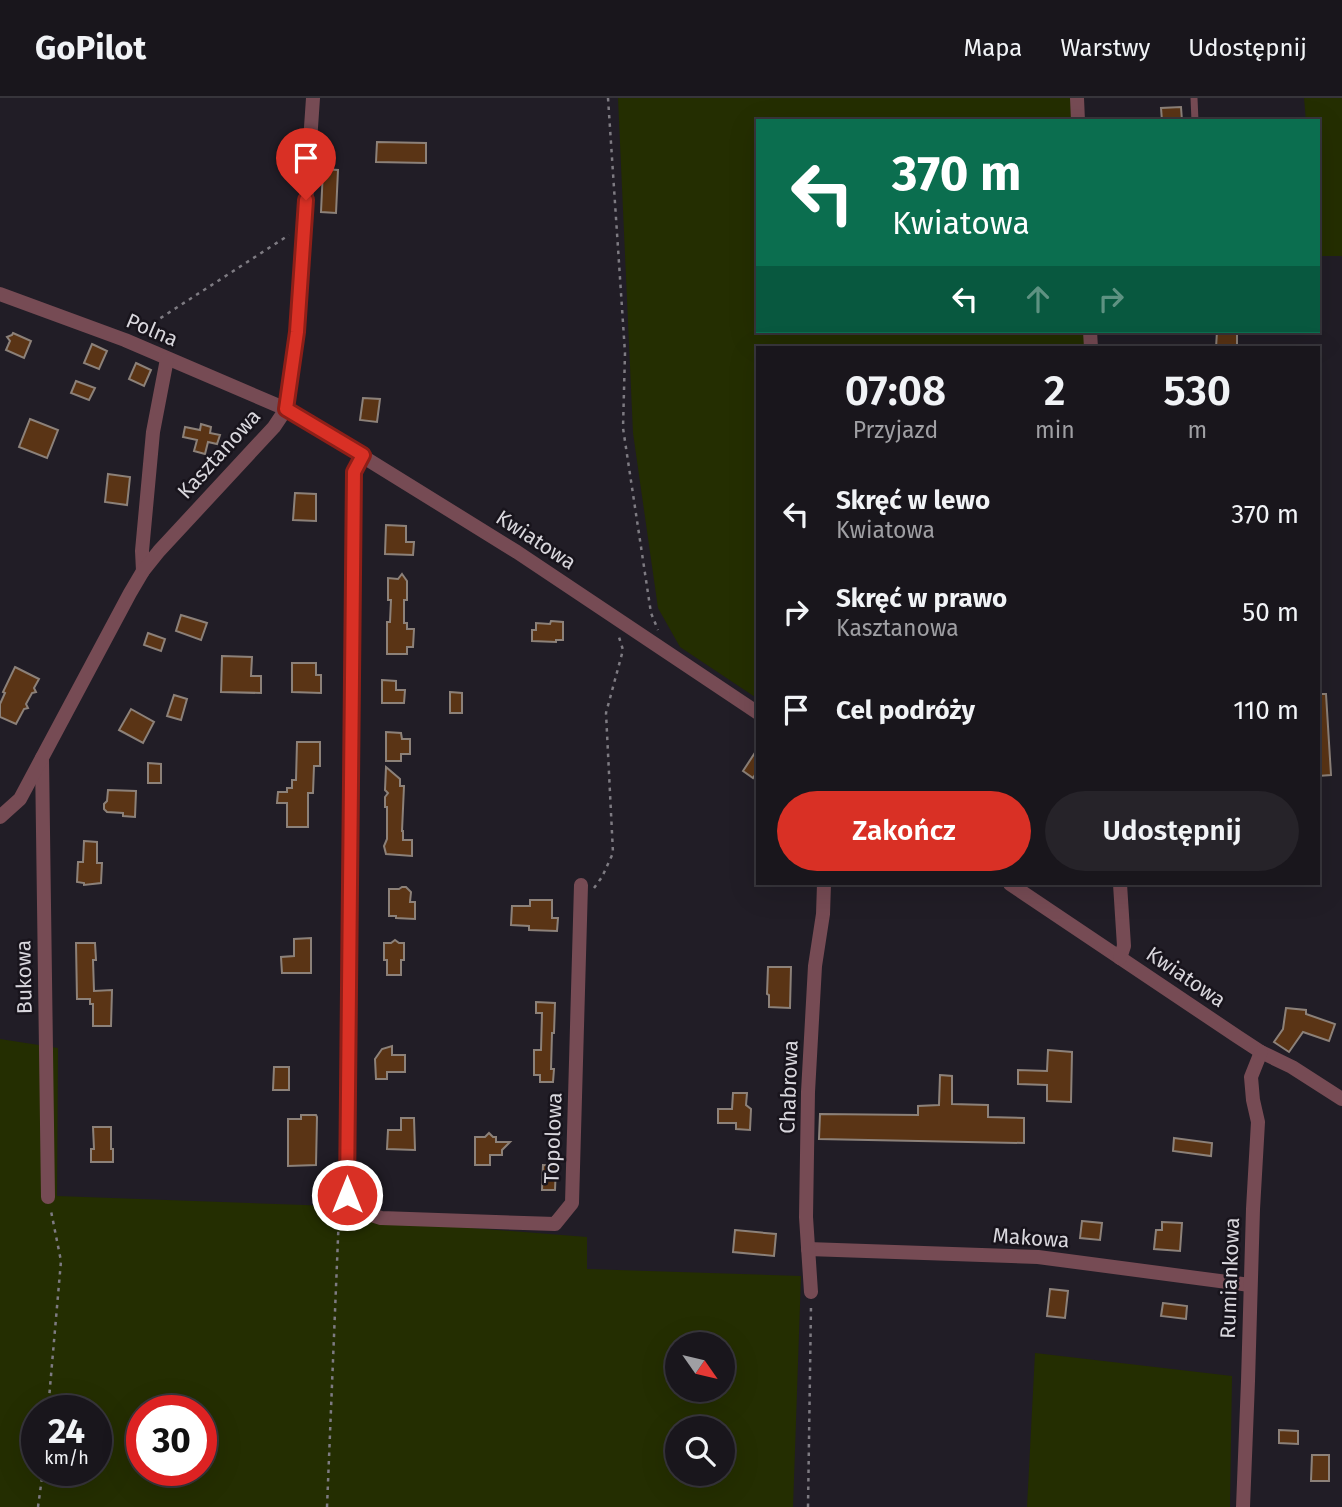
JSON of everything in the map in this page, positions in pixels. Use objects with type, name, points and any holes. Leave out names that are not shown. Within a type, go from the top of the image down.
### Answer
[{"type":"street","name":"Kasztanowa","points":[[0,817],[20,799],[143,571],[274,427],[286,409],[297,332],[313,98]]},
{"type":"street","points":[[1077,98],[1079,119]]},
{"type":"street","name":"Polna","points":[[0,294],[125,340],[286,409]]},
{"type":"street","name":"Kasztanowa","points":[[143,571],[142,551],[153,432],[167,359]]},
{"type":"street","name":"Kwiatowa","points":[[286,409],[517,552],[756,712]]},
{"type":"street","points":[[347,1195],[354,472],[363,455]]},
{"type":"street","name":"Bukowa","points":[[42,757],[48,1197]]},
{"type":"street","name":"Topolowa","points":[[347,1195],[353,1209],[381,1218],[555,1224],[572,1203],[581,885]]},
{"type":"street","name":"Chabrowa","points":[[811,1292],[806,1217],[808,1092],[815,967],[823,914],[824,885]]},
{"type":"street","name":"Kwiatowa","points":[[1011,885],[1261,1052],[1292,1067],[1342,1099]]},
{"type":"street","points":[[1120,958],[1124,946],[1121,885]]},
{"type":"street","name":"Rumiankowa","points":[[1243,1507],[1258,1122],[1251,1077],[1261,1052]]},
{"type":"street","name":"Makowa","points":[[808,1249],[1038,1257],[1250,1285]]},
{"type":"lane","points":[[1194,98],[1195,119]]},
{"type":"path","points":[[608,98],[625,353],[623,428],[651,613],[667,652]]},
{"type":"path","points":[[125,340],[304,226]]},
{"type":"path","points":[[580,907],[602,877],[613,853],[606,713],[623,650],[613,617]]},
{"type":"path","points":[[327,1507],[338,1217],[347,1195]]},
{"type":"path","points":[[48,1197],[61,1261],[49,1395]]},
{"type":"path","points":[[808,1507],[811,1292]]},
{"type":"path","points":[[38,1507],[41,1486]]},
{"type":"green space","points":[[618,98],[1072,98],[1074,119],[756,119],[756,333],[1086,333],[1087,346],[756,346],[756,698],[680,647],[658,608],[633,433]]},
{"type":"green space","points":[[1304,98],[1342,98],[1342,256],[1320,256],[1320,119],[1306,119]]},
{"type":"green space","points":[[0,1039],[58,1048],[57,1196],[333,1206],[342,1218],[587,1237],[587,1269],[801,1276],[793,1507],[0,1507]]},
{"type":"green space","points":[[1035,1353],[1232,1376],[1230,1507],[1027,1507]]},
{"type":"building","points":[[1181,107],[1182,119],[1162,119],[1161,108]]},
{"type":"building","points":[[377,142],[426,143],[426,163],[376,162]]},
{"type":"building","points":[[323,169],[338,170],[336,213],[321,212]]},
{"type":"building","points":[[13,333],[31,341],[24,358],[6,350],[10,341],[7,337]]},
{"type":"building","points":[[1217,333],[1237,333],[1237,346],[1216,346]]},
{"type":"building","points":[[92,344],[107,351],[99,369],[84,363]]},
{"type":"building","points":[[136,363],[151,370],[144,386],[129,379]]},
{"type":"building","points":[[76,381],[95,388],[89,400],[71,393]]},
{"type":"building","points":[[363,398],[380,399],[377,422],[360,420]]},
{"type":"building","points":[[30,419],[58,430],[47,458],[19,447]]},
{"type":"building","points":[[201,424],[211,427],[210,433],[220,435],[217,444],[208,442],[205,454],[194,451],[197,440],[183,437],[185,427],[200,430]]},
{"type":"building","points":[[108,474],[130,477],[127,505],[105,502]]},
{"type":"building","points":[[295,493],[316,494],[316,521],[293,520]]},
{"type":"building","points":[[386,525],[406,526],[406,542],[414,542],[413,555],[385,554]]},
{"type":"building","points":[[402,574],[407,581],[404,623],[407,623],[407,629],[414,629],[413,647],[407,647],[407,654],[387,654],[387,622],[390,622],[391,600],[388,600],[388,578],[398,579]]},
{"type":"building","points":[[181,615],[207,623],[201,640],[176,631]]},
{"type":"building","points":[[551,621],[563,622],[563,640],[532,641],[532,630],[536,630],[536,623],[550,624]]},
{"type":"building","points":[[148,633],[165,639],[161,651],[144,645]]},
{"type":"building","points":[[222,656],[252,657],[251,676],[261,676],[261,693],[221,692]]},
{"type":"building","points":[[292,663],[316,663],[316,675],[321,675],[321,693],[292,692]]},
{"type":"building","points":[[15,667],[39,679],[34,688],[36,692],[32,693],[26,704],[28,708],[24,709],[16,724],[0,717],[0,704],[5,693],[3,692]]},
{"type":"building","points":[[382,680],[396,681],[396,690],[405,690],[404,703],[382,703]]},
{"type":"building","points":[[450,692],[462,693],[462,713],[450,713]]},
{"type":"building","points":[[1320,694],[1326,694],[1331,775],[1320,776]]},
{"type":"building","points":[[174,695],[187,699],[181,720],[167,716]]},
{"type":"building","points":[[131,709],[154,722],[143,743],[119,730]]},
{"type":"building","points":[[386,732],[401,733],[402,739],[410,739],[410,754],[401,754],[401,761],[386,761]]},
{"type":"building","points":[[297,742],[320,742],[320,766],[314,766],[313,793],[308,793],[308,827],[287,827],[287,803],[277,803],[278,792],[287,792],[287,788],[292,788],[292,780],[296,780]]},
{"type":"building","points":[[756,751],[756,773],[753,778],[743,771]]},
{"type":"building","points":[[148,763],[161,764],[161,783],[148,783]]},
{"type":"building","points":[[386,767],[400,779],[400,786],[404,786],[403,840],[412,840],[412,856],[386,854]]},
{"type":"building","points":[[108,790],[136,791],[135,817],[107,812],[104,809]]},
{"type":"building","points":[[84,841],[97,842],[97,863],[102,863],[101,883],[84,885],[77,882],[78,862],[83,862]]},
{"type":"building","points":[[402,887],[411,892],[410,902],[415,902],[415,919],[389,916],[389,889]]},
{"type":"building","points":[[530,900],[552,900],[552,918],[558,918],[557,931],[529,930],[529,926],[511,925],[512,906],[530,906]]},
{"type":"building","points":[[311,938],[311,973],[282,973],[281,957],[294,956],[294,939]]},
{"type":"building","points":[[395,940],[404,943],[401,975],[387,975],[384,943]]},
{"type":"building","points":[[76,943],[95,943],[94,991],[112,990],[111,1026],[93,1026],[93,1004],[90,1004],[90,999],[77,999]]},
{"type":"building","points":[[768,967],[791,967],[790,1008],[769,1007]]},
{"type":"building","points":[[536,1002],[555,1003],[551,1069],[554,1069],[553,1082],[540,1082],[540,1075],[534,1075],[534,1050],[541,1050],[542,1013],[536,1013]]},
{"type":"building","points":[[1286,1008],[1306,1010],[1306,1014],[1335,1024],[1329,1041],[1303,1032],[1289,1052],[1274,1042],[1283,1029]]},
{"type":"building","points":[[392,1046],[392,1055],[405,1055],[405,1072],[387,1072],[387,1079],[376,1079],[375,1059],[382,1049]]},
{"type":"building","points":[[1048,1050],[1072,1052],[1071,1102],[1047,1101],[1047,1085],[1018,1084],[1018,1070],[1047,1071]]},
{"type":"building","points":[[274,1067],[289,1067],[289,1090],[273,1090]]},
{"type":"building","points":[[940,1075],[952,1076],[952,1104],[988,1105],[988,1117],[1024,1118],[1024,1143],[819,1139],[820,1114],[918,1115],[918,1106],[939,1105]]},
{"type":"building","points":[[733,1093],[747,1093],[746,1105],[751,1109],[750,1130],[736,1129],[736,1123],[718,1123],[718,1109],[732,1109]]},
{"type":"building","points":[[301,1115],[317,1117],[316,1165],[288,1166],[288,1119],[301,1119]]},
{"type":"building","points":[[401,1118],[414,1118],[415,1150],[387,1149],[388,1130],[401,1130]]},
{"type":"building","points":[[93,1127],[111,1127],[113,1162],[91,1162],[91,1149],[94,1149]]},
{"type":"building","points":[[489,1133],[496,1137],[496,1142],[510,1142],[502,1150],[502,1155],[490,1155],[490,1165],[475,1165],[475,1137],[485,1137]]},
{"type":"building","points":[[1174,1138],[1212,1143],[1211,1156],[1173,1151]]},
{"type":"building","points":[[543,1165],[556,1166],[555,1190],[542,1190]]},
{"type":"building","points":[[1082,1221],[1102,1223],[1100,1240],[1080,1238]]},
{"type":"building","points":[[1162,1222],[1182,1223],[1180,1251],[1154,1249],[1156,1230],[1162,1230]]},
{"type":"building","points":[[735,1230],[776,1234],[774,1256],[733,1252]]},
{"type":"building","points":[[1050,1289],[1068,1291],[1065,1318],[1047,1316]]},
{"type":"building","points":[[1163,1303],[1187,1306],[1186,1319],[1161,1316]]},
{"type":"building","points":[[1279,1430],[1298,1431],[1298,1444],[1279,1443]]},
{"type":"building","points":[[1312,1455],[1329,1455],[1329,1481],[1311,1481]]},
{"type":"route","points":[[306,200],[297,332],[286,409],[363,455],[354,472],[347,1195]]}]
